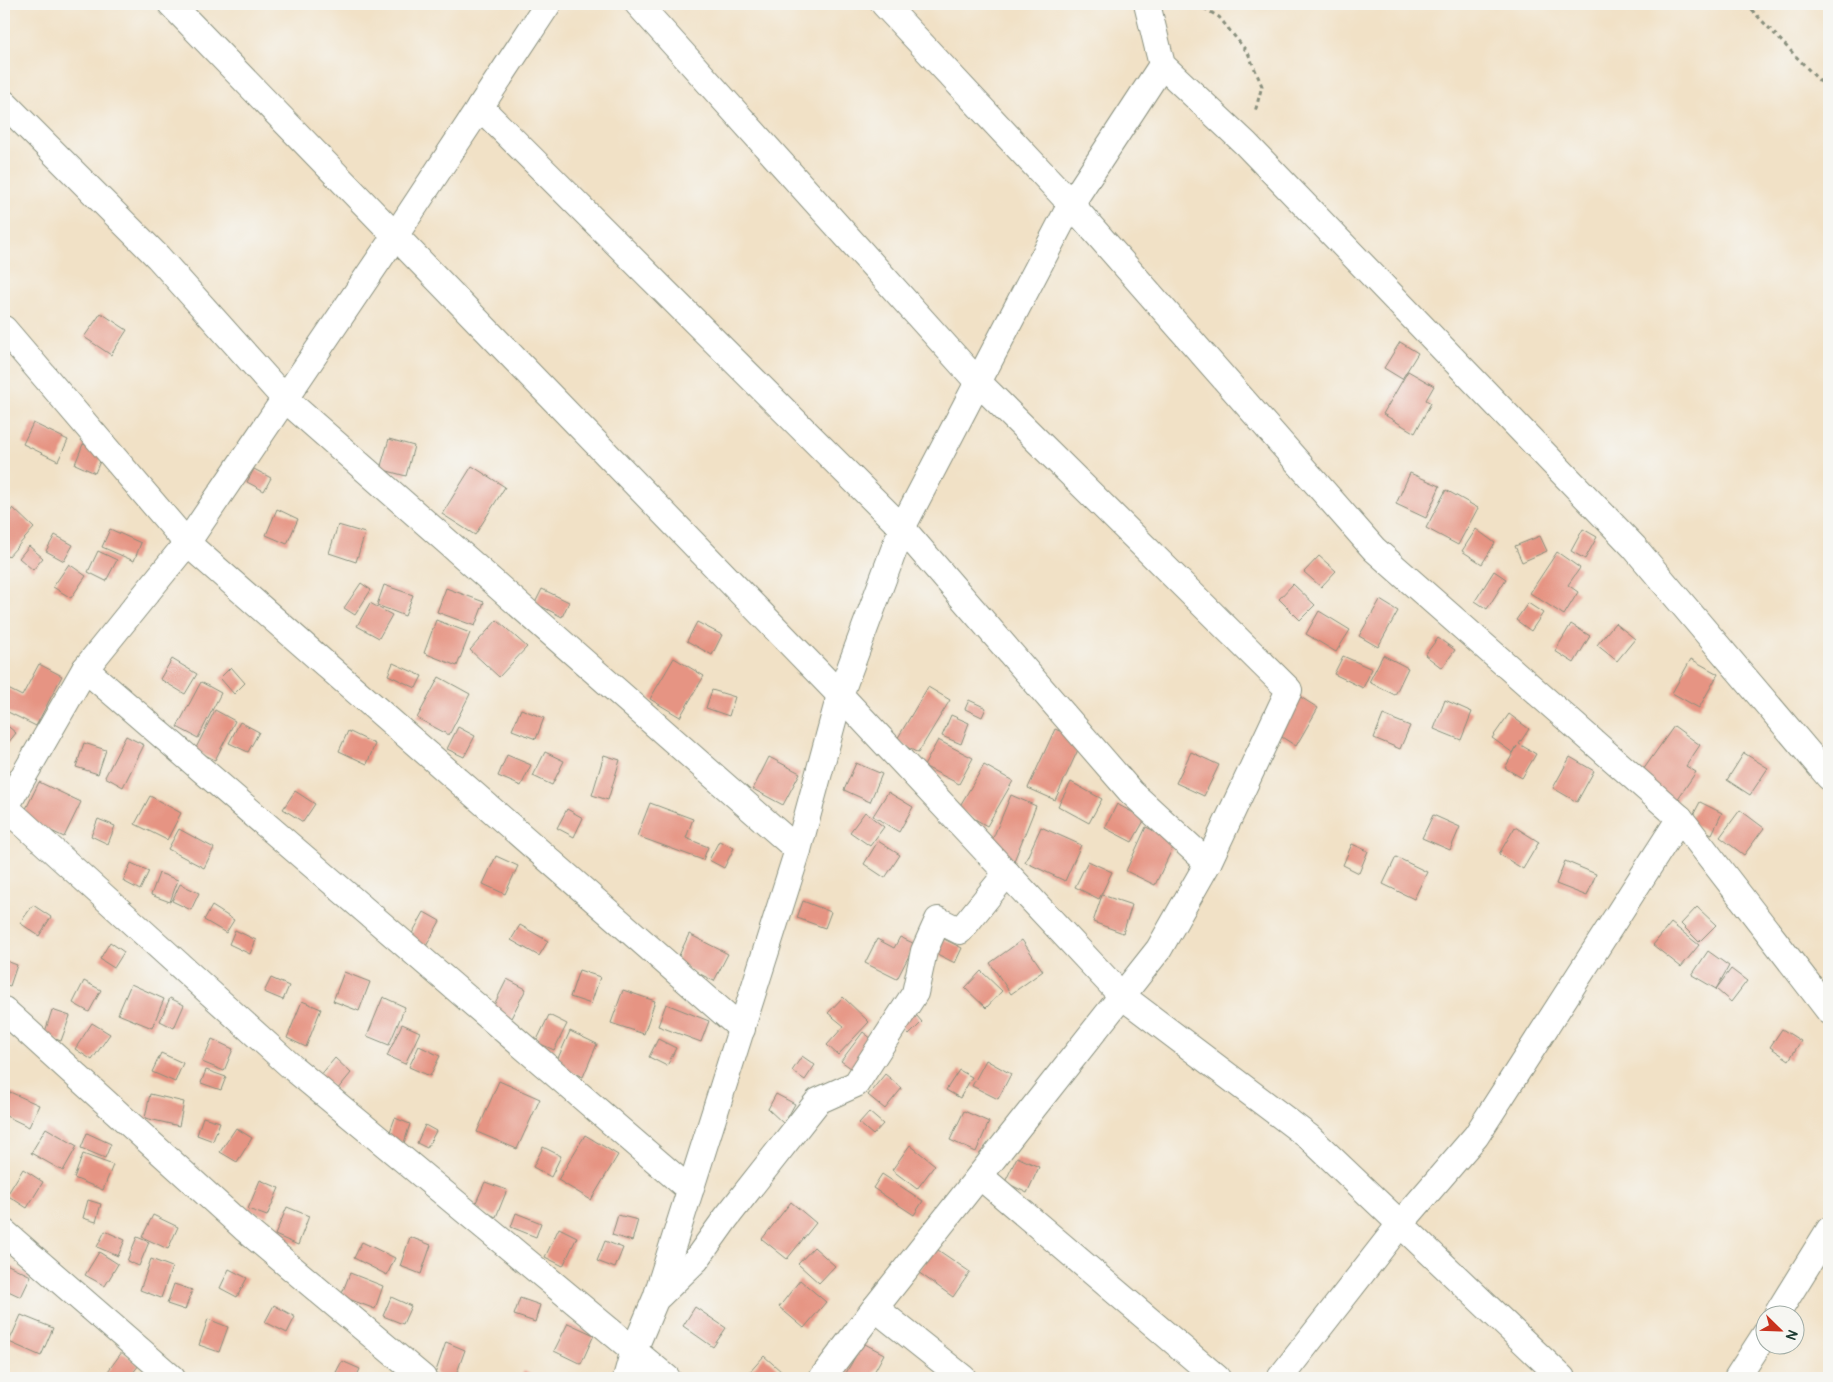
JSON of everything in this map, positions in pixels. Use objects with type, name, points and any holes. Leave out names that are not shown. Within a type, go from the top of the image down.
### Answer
[{"type":"street","points":[[171,4],[840,695],[1122,996],[1309,1137],[1562,1378]]},
{"type":"street","points":[[548,4],[187,543],[85,669],[4,808],[293,1068],[667,1378]]},
{"type":"street","points":[[638,4],[977,381],[1289,690],[1208,863],[1159,950],[875,1308],[822,1378]]},
{"type":"street","points":[[884,4],[1070,204],[1374,549],[1680,818],[1829,1011]]},
{"type":"street","points":[[1147,4],[1162,64],[1246,144],[1634,547],[1829,777]]},
{"type":"street","points":[[626,1378],[634,1350],[656,1298],[798,850],[840,695],[902,528],[1070,204],[1162,64]]},
{"type":"street","points":[[4,103],[158,257],[285,399],[798,850]]},
{"type":"street","points":[[480,107],[902,528],[1130,792],[1208,863]]},
{"type":"street","points":[[4,329],[187,543],[742,1028]]},
{"type":"street","points":[[85,669],[690,1190]]},
{"type":"street","points":[[1280,1378],[1401,1223],[1476,1136],[1680,818]]},
{"type":"street","points":[[656,1298],[696,1260],[726,1218],[818,1101],[856,1084],[915,993],[924,951],[938,920],[960,931],[1007,873]]},
{"type":"street","points":[[4,1010],[244,1228],[423,1378]]},
{"type":"street","points":[[980,1176],[1216,1378]]},
{"type":"street","points":[[1783,1304],[1829,1230]]},
{"type":"street","points":[[4,1232],[172,1378]]},
{"type":"street","points":[[875,1308],[963,1378]]},
{"type":"street","points":[[1738,1378],[1756,1349]]},
{"type":"path","points":[[1197,4],[1220,17],[1248,53],[1262,86],[1246,144]]},
{"type":"path","points":[[1746,4],[1829,91]]},
{"type":"building","points":[[101,313],[127,330],[111,355],[84,337]]},
{"type":"building","points":[[1400,342],[1418,353],[1402,379],[1384,368]]},
{"type":"building","points":[[1408,371],[1434,386],[1426,400],[1431,403],[1415,433],[1383,414]]},
{"type":"building","points":[[33,423],[68,440],[58,461],[23,444]]},
{"type":"building","points":[[389,439],[414,446],[406,476],[380,469]]},
{"type":"building","points":[[83,444],[104,452],[95,473],[75,464]]},
{"type":"building","points":[[472,466],[505,487],[475,535],[442,514]]},
{"type":"building","points":[[254,469],[271,478],[264,491],[247,482]]},
{"type":"building","points":[[1410,473],[1440,486],[1426,518],[1396,504]]},
{"type":"building","points":[[1446,490],[1478,508],[1458,545],[1426,528]]},
{"type":"building","points":[[13,508],[34,528],[8,557],[4,553],[4,519]]},
{"type":"building","points":[[277,509],[298,519],[287,544],[266,535]]},
{"type":"building","points":[[338,525],[365,533],[356,562],[329,553]]},
{"type":"building","points":[[110,529],[141,543],[134,561],[102,547]]},
{"type":"building","points":[[1476,529],[1495,543],[1482,564],[1462,551]]},
{"type":"building","points":[[1583,529],[1597,537],[1585,559],[1571,551]]},
{"type":"building","points":[[55,535],[73,545],[64,561],[46,551]]},
{"type":"building","points":[[1540,536],[1547,551],[1522,562],[1515,546]]},
{"type":"building","points":[[29,546],[43,558],[33,570],[19,558]]},
{"type":"building","points":[[98,551],[117,560],[106,581],[88,572]]},
{"type":"building","points":[[1557,552],[1580,568],[1568,585],[1578,592],[1564,615],[1530,593]]},
{"type":"building","points":[[1319,556],[1336,571],[1321,587],[1304,572]]},
{"type":"building","points":[[69,564],[86,576],[71,598],[53,587]]},
{"type":"building","points":[[1494,571],[1506,579],[1487,609],[1475,601]]},
{"type":"building","points":[[361,583],[371,590],[355,615],[344,608]]},
{"type":"building","points":[[1293,584],[1315,605],[1300,620],[1279,599]]},
{"type":"building","points":[[384,585],[413,595],[405,616],[377,605]]},
{"type":"building","points":[[446,588],[484,602],[475,626],[437,612]]},
{"type":"building","points":[[542,589],[569,602],[562,617],[535,603]]},
{"type":"building","points":[[1380,600],[1398,611],[1378,647],[1359,636]]},
{"type":"building","points":[[370,603],[392,615],[379,638],[357,626]]},
{"type":"building","points":[[1528,603],[1543,613],[1531,631],[1516,620]]},
{"type":"building","points":[[1319,611],[1350,630],[1336,652],[1306,634]]},
{"type":"building","points":[[436,620],[470,633],[457,666],[424,653]]},
{"type":"building","points":[[497,620],[527,647],[499,677],[470,650]]},
{"type":"building","points":[[697,622],[722,635],[712,655],[687,641]]},
{"type":"building","points":[[1615,623],[1635,639],[1617,661],[1597,645]]},
{"type":"building","points":[[1571,624],[1590,636],[1574,663],[1555,651]]},
{"type":"building","points":[[1438,638],[1455,650],[1442,668],[1425,655]]},
{"type":"building","points":[[1383,655],[1408,668],[1395,695],[1369,682]]},
{"type":"building","points":[[1343,656],[1372,669],[1363,688],[1334,674]]},
{"type":"building","points":[[674,658],[704,676],[680,717],[650,699]]},
{"type":"building","points":[[172,659],[197,674],[185,694],[160,679]]},
{"type":"building","points":[[1691,659],[1718,674],[1699,708],[1672,693]]},
{"type":"building","points":[[393,663],[422,676],[416,688],[388,675]]},
{"type":"building","points":[[39,664],[62,676],[36,726],[4,710],[4,687],[22,696]]},
{"type":"building","points":[[231,667],[245,683],[234,694],[220,678]]},
{"type":"building","points":[[439,677],[470,694],[449,735],[417,718]]},
{"type":"building","points":[[201,682],[221,693],[198,738],[177,727]]},
{"type":"building","points":[[928,687],[950,700],[918,753],[896,741]]},
{"type":"building","points":[[712,690],[735,697],[729,716],[706,708]]},
{"type":"building","points":[[1299,696],[1318,708],[1296,746],[1277,734]]},
{"type":"building","points":[[969,700],[986,708],[982,717],[965,709]]},
{"type":"building","points":[[1445,700],[1472,712],[1461,740],[1434,729]]},
{"type":"building","points":[[521,709],[544,718],[536,739],[512,730]]},
{"type":"building","points":[[215,710],[235,721],[215,760],[195,750]]},
{"type":"building","points":[[1509,714],[1529,729],[1519,744],[1536,754],[1522,778],[1505,768],[1517,746],[1513,753],[1492,738]]},
{"type":"building","points":[[951,715],[969,723],[961,744],[942,736]]},
{"type":"building","points":[[1383,715],[1410,726],[1400,749],[1374,738]]},
{"type":"building","points":[[240,722],[259,732],[248,752],[229,743]]},
{"type":"building","points":[[4,723],[16,733],[4,748]]},
{"type":"building","points":[[1674,726],[1700,745],[1686,766],[1696,772],[1673,806],[1636,780]]},
{"type":"building","points":[[458,727],[475,736],[464,757],[447,749]]},
{"type":"building","points":[[1055,729],[1082,741],[1055,800],[1028,788]]},
{"type":"building","points":[[348,731],[375,744],[367,764],[339,751]]},
{"type":"building","points":[[126,736],[144,745],[123,787],[105,777]]},
{"type":"building","points":[[938,740],[973,758],[959,784],[924,766]]},
{"type":"building","points":[[84,743],[106,750],[98,774],[76,767]]},
{"type":"building","points":[[545,752],[564,761],[552,785],[533,776]]},
{"type":"building","points":[[1191,752],[1219,765],[1204,796],[1176,783]]},
{"type":"building","points":[[1744,753],[1768,768],[1750,795],[1727,780]]},
{"type":"building","points":[[507,755],[531,765],[521,786],[498,776]]},
{"type":"building","points":[[604,755],[620,760],[608,800],[592,795]]},
{"type":"building","points":[[769,757],[800,773],[783,805],[753,789]]},
{"type":"building","points":[[1570,757],[1594,771],[1577,802],[1553,788]]},
{"type":"building","points":[[856,763],[882,774],[870,802],[844,790]]},
{"type":"building","points":[[984,765],[1013,781],[987,826],[958,809]]},
{"type":"building","points":[[39,782],[81,802],[64,837],[22,817]]},
{"type":"building","points":[[1071,782],[1102,799],[1089,823],[1058,806]]},
{"type":"building","points":[[295,791],[315,804],[303,822],[283,809]]},
{"type":"building","points":[[888,792],[913,807],[899,832],[873,816]]},
{"type":"building","points":[[1011,795],[1036,806],[1014,861],[988,850]]},
{"type":"building","points":[[150,796],[181,813],[167,840],[135,824]]},
{"type":"building","points":[[1700,802],[1722,813],[1712,834],[1689,823]]},
{"type":"building","points":[[650,803],[693,819],[686,838],[708,847],[703,860],[637,836]]},
{"type":"building","points":[[1117,804],[1145,819],[1132,842],[1105,828]]},
{"type":"building","points":[[567,809],[583,818],[574,837],[557,828]]},
{"type":"building","points":[[1740,810],[1764,828],[1744,855],[1720,837]]},
{"type":"building","points":[[865,812],[884,827],[870,846],[850,832]]},
{"type":"building","points":[[1433,815],[1460,827],[1450,850],[1422,838]]},
{"type":"building","points":[[98,819],[115,826],[108,844],[91,836]]},
{"type":"building","points":[[1041,827],[1081,845],[1065,881],[1025,862]]},
{"type":"building","points":[[1146,827],[1176,841],[1155,885],[1126,871]]},
{"type":"building","points":[[1515,827],[1539,842],[1523,869],[1499,854]]},
{"type":"building","points":[[179,829],[214,848],[204,868],[168,849]]},
{"type":"building","points":[[719,841],[734,848],[724,868],[709,860]]},
{"type":"building","points":[[878,841],[900,855],[885,878],[864,864]]},
{"type":"building","points":[[1352,844],[1368,851],[1359,873],[1343,865]]},
{"type":"building","points":[[496,856],[518,866],[505,894],[483,884]]},
{"type":"building","points":[[1396,857],[1427,872],[1414,899],[1383,884]]},
{"type":"building","points":[[1088,861],[1112,872],[1099,899],[1075,887]]},
{"type":"building","points":[[1565,861],[1596,874],[1587,896],[1556,884]]},
{"type":"building","points":[[131,863],[149,871],[140,890],[123,881]]},
{"type":"building","points":[[159,873],[178,880],[170,902],[151,895]]},
{"type":"building","points":[[180,884],[199,893],[191,910],[172,901]]},
{"type":"building","points":[[1102,895],[1132,905],[1123,933],[1093,922]]},
{"type":"building","points":[[803,901],[831,912],[825,928],[797,918]]},
{"type":"building","points":[[33,905],[51,917],[39,936],[20,923]]},
{"type":"building","points":[[212,906],[234,920],[226,933],[204,920]]},
{"type":"building","points":[[1697,907],[1716,925],[1699,942],[1681,924]]},
{"type":"building","points":[[424,912],[440,921],[425,948],[409,939]]},
{"type":"building","points":[[1671,923],[1699,945],[1681,967],[1653,945]]},
{"type":"building","points":[[520,925],[548,941],[539,956],[511,940]]},
{"type":"building","points":[[235,930],[256,940],[250,954],[229,944]]},
{"type":"building","points":[[689,934],[728,954],[714,981],[676,962]]},
{"type":"building","points":[[938,936],[962,948],[955,963],[931,951]]},
{"type":"building","points":[[900,937],[915,944],[897,979],[865,963],[877,939],[894,948]]},
{"type":"building","points":[[1022,940],[1043,971],[1011,994],[990,963]]},
{"type":"building","points":[[110,942],[124,952],[114,968],[100,959]]},
{"type":"building","points":[[1708,951],[1729,966],[1716,989],[1692,975]]},
{"type":"building","points":[[4,960],[17,965],[10,986],[4,984]]},
{"type":"building","points":[[1731,969],[1747,981],[1731,1002],[1716,989]]},
{"type":"building","points":[[579,970],[600,977],[591,1004],[570,997]]},
{"type":"building","points":[[981,971],[1002,991],[986,1008],[965,988]]},
{"type":"building","points":[[344,972],[370,982],[359,1011],[333,1001]]},
{"type":"building","points":[[271,978],[289,986],[283,1000],[264,992]]},
{"type":"building","points":[[507,979],[526,989],[509,1022],[490,1013]]},
{"type":"building","points":[[84,981],[101,990],[89,1012],[73,1003]]},
{"type":"building","points":[[131,984],[164,999],[152,1028],[118,1014]]},
{"type":"building","points":[[623,990],[655,1001],[644,1034],[611,1023]]},
{"type":"building","points":[[383,997],[405,1007],[389,1045],[367,1036]]},
{"type":"building","points":[[843,997],[869,1022],[838,1055],[827,1045],[844,1026],[828,1013]]},
{"type":"building","points":[[170,998],[184,1005],[174,1028],[160,1021]]},
{"type":"building","points":[[302,1001],[321,1009],[306,1047],[287,1038]]},
{"type":"building","points":[[666,1004],[709,1021],[701,1042],[658,1026]]},
{"type":"building","points":[[911,1009],[922,1022],[909,1035],[897,1022]]},
{"type":"building","points":[[52,1010],[70,1016],[61,1041],[44,1035]]},
{"type":"building","points":[[549,1015],[567,1024],[554,1050],[536,1042]]},
{"type":"building","points":[[92,1023],[110,1034],[92,1060],[75,1049]]},
{"type":"building","points":[[402,1024],[420,1032],[405,1064],[387,1056]]},
{"type":"building","points":[[1782,1029],[1801,1041],[1789,1060],[1770,1047]]},
{"type":"building","points":[[570,1031],[597,1044],[583,1077],[555,1065]]},
{"type":"building","points":[[863,1032],[877,1043],[855,1071],[841,1061]]},
{"type":"building","points":[[212,1039],[233,1049],[224,1071],[202,1062]]},
{"type":"building","points":[[658,1039],[676,1048],[667,1066],[649,1057]]},
{"type":"building","points":[[419,1046],[440,1056],[430,1076],[409,1067]]},
{"type":"building","points":[[161,1053],[183,1063],[175,1082],[152,1072]]},
{"type":"building","points":[[802,1056],[815,1065],[805,1080],[792,1071]]},
{"type":"building","points":[[335,1058],[351,1073],[337,1090],[320,1076]]},
{"type":"building","points":[[986,1060],[1011,1074],[998,1099],[972,1086]]},
{"type":"building","points":[[206,1070],[226,1077],[221,1090],[201,1083]]},
{"type":"building","points":[[959,1070],[972,1077],[960,1098],[946,1090]]},
{"type":"building","points":[[885,1074],[902,1088],[885,1109],[868,1095]]},
{"type":"building","points":[[499,1081],[540,1099],[517,1149],[477,1132]]},
{"type":"building","points":[[10,1092],[39,1105],[29,1127],[4,1115],[4,1106]]},
{"type":"building","points":[[150,1094],[184,1102],[179,1126],[145,1118]]},
{"type":"building","points":[[776,1094],[795,1104],[784,1124],[768,1109]]},
{"type":"building","points":[[964,1111],[989,1122],[976,1152],[950,1140]]},
{"type":"building","points":[[869,1112],[883,1124],[873,1135],[859,1123]]},
{"type":"building","points":[[203,1117],[220,1122],[213,1141],[197,1135]]},
{"type":"building","points":[[395,1118],[410,1124],[404,1143],[388,1137]]},
{"type":"building","points":[[425,1125],[436,1131],[427,1148],[417,1143]]},
{"type":"building","points":[[46,1128],[77,1146],[63,1171],[31,1153]]},
{"type":"building","points":[[236,1128],[252,1138],[237,1162],[220,1152]]},
{"type":"building","points":[[87,1133],[111,1144],[105,1158],[81,1148]]},
{"type":"building","points":[[585,1135],[618,1155],[591,1200],[558,1180]]},
{"type":"building","points":[[910,1145],[935,1165],[917,1189],[892,1170]]},
{"type":"building","points":[[543,1147],[561,1156],[551,1177],[533,1167]]},
{"type":"building","points":[[83,1154],[113,1165],[103,1190],[74,1178]]},
{"type":"building","points":[[1017,1157],[1039,1167],[1027,1193],[1005,1182]]},
{"type":"building","points":[[23,1169],[43,1182],[27,1208],[7,1195]]},
{"type":"building","points":[[882,1174],[923,1201],[914,1215],[873,1188]]},
{"type":"building","points":[[260,1180],[279,1188],[267,1216],[248,1209]]},
{"type":"building","points":[[485,1182],[507,1190],[496,1217],[474,1207]]},
{"type":"building","points":[[88,1200],[101,1204],[96,1222],[83,1218]]},
{"type":"building","points":[[791,1202],[816,1223],[787,1259],[762,1239]]},
{"type":"building","points":[[287,1207],[309,1216],[298,1245],[275,1235]]},
{"type":"building","points":[[516,1213],[541,1223],[536,1237],[511,1227]]},
{"type":"building","points":[[153,1215],[178,1227],[168,1249],[142,1237]]},
{"type":"building","points":[[618,1215],[638,1220],[632,1241],[612,1235]]},
{"type":"building","points":[[559,1228],[577,1237],[563,1266],[545,1257]]},
{"type":"building","points":[[105,1231],[125,1240],[118,1256],[97,1247]]},
{"type":"building","points":[[137,1237],[149,1242],[139,1266],[127,1261]]},
{"type":"building","points":[[410,1237],[431,1245],[421,1274],[400,1266]]},
{"type":"building","points":[[605,1241],[623,1248],[615,1268],[597,1261]]},
{"type":"building","points":[[362,1242],[395,1258],[387,1275],[354,1258]]},
{"type":"building","points":[[814,1247],[835,1266],[819,1283],[798,1264]]},
{"type":"building","points":[[935,1248],[970,1272],[953,1297],[918,1272]]},
{"type":"building","points":[[99,1252],[118,1264],[105,1286],[85,1275]]},
{"type":"building","points":[[151,1259],[172,1267],[161,1298],[140,1290]]},
{"type":"building","points":[[4,1263],[31,1276],[21,1297],[4,1289]]},
{"type":"building","points":[[229,1269],[247,1278],[237,1297],[220,1288]]},
{"type":"building","points":[[350,1273],[383,1286],[375,1309],[341,1296]]},
{"type":"building","points":[[800,1280],[826,1302],[804,1328],[779,1307]]},
{"type":"building","points":[[174,1284],[192,1290],[185,1310],[167,1304]]},
{"type":"building","points":[[391,1297],[411,1306],[403,1324],[383,1316]]},
{"type":"building","points":[[520,1298],[540,1305],[535,1322],[514,1315]]},
{"type":"building","points":[[274,1305],[295,1317],[287,1333],[265,1322]]},
{"type":"building","points":[[695,1307],[726,1328],[713,1347],[683,1326]]},
{"type":"building","points":[[21,1315],[53,1328],[41,1356],[9,1342]]},
{"type":"building","points":[[208,1319],[228,1327],[219,1352],[199,1345]]},
{"type":"building","points":[[568,1323],[594,1335],[581,1364],[554,1351]]},
{"type":"building","points":[[446,1342],[465,1350],[455,1378],[446,1378],[435,1374]]},
{"type":"building","points":[[863,1343],[884,1354],[871,1378],[855,1378],[846,1373]]},
{"type":"building","points":[[122,1352],[139,1365],[129,1378],[103,1378]]},
{"type":"building","points":[[764,1356],[782,1372],[777,1378],[753,1378],[748,1374]]},
{"type":"building","points":[[342,1361],[360,1369],[356,1378],[333,1378]]},
{"type":"building","points":[[524,1371],[538,1378],[520,1378]]}]
